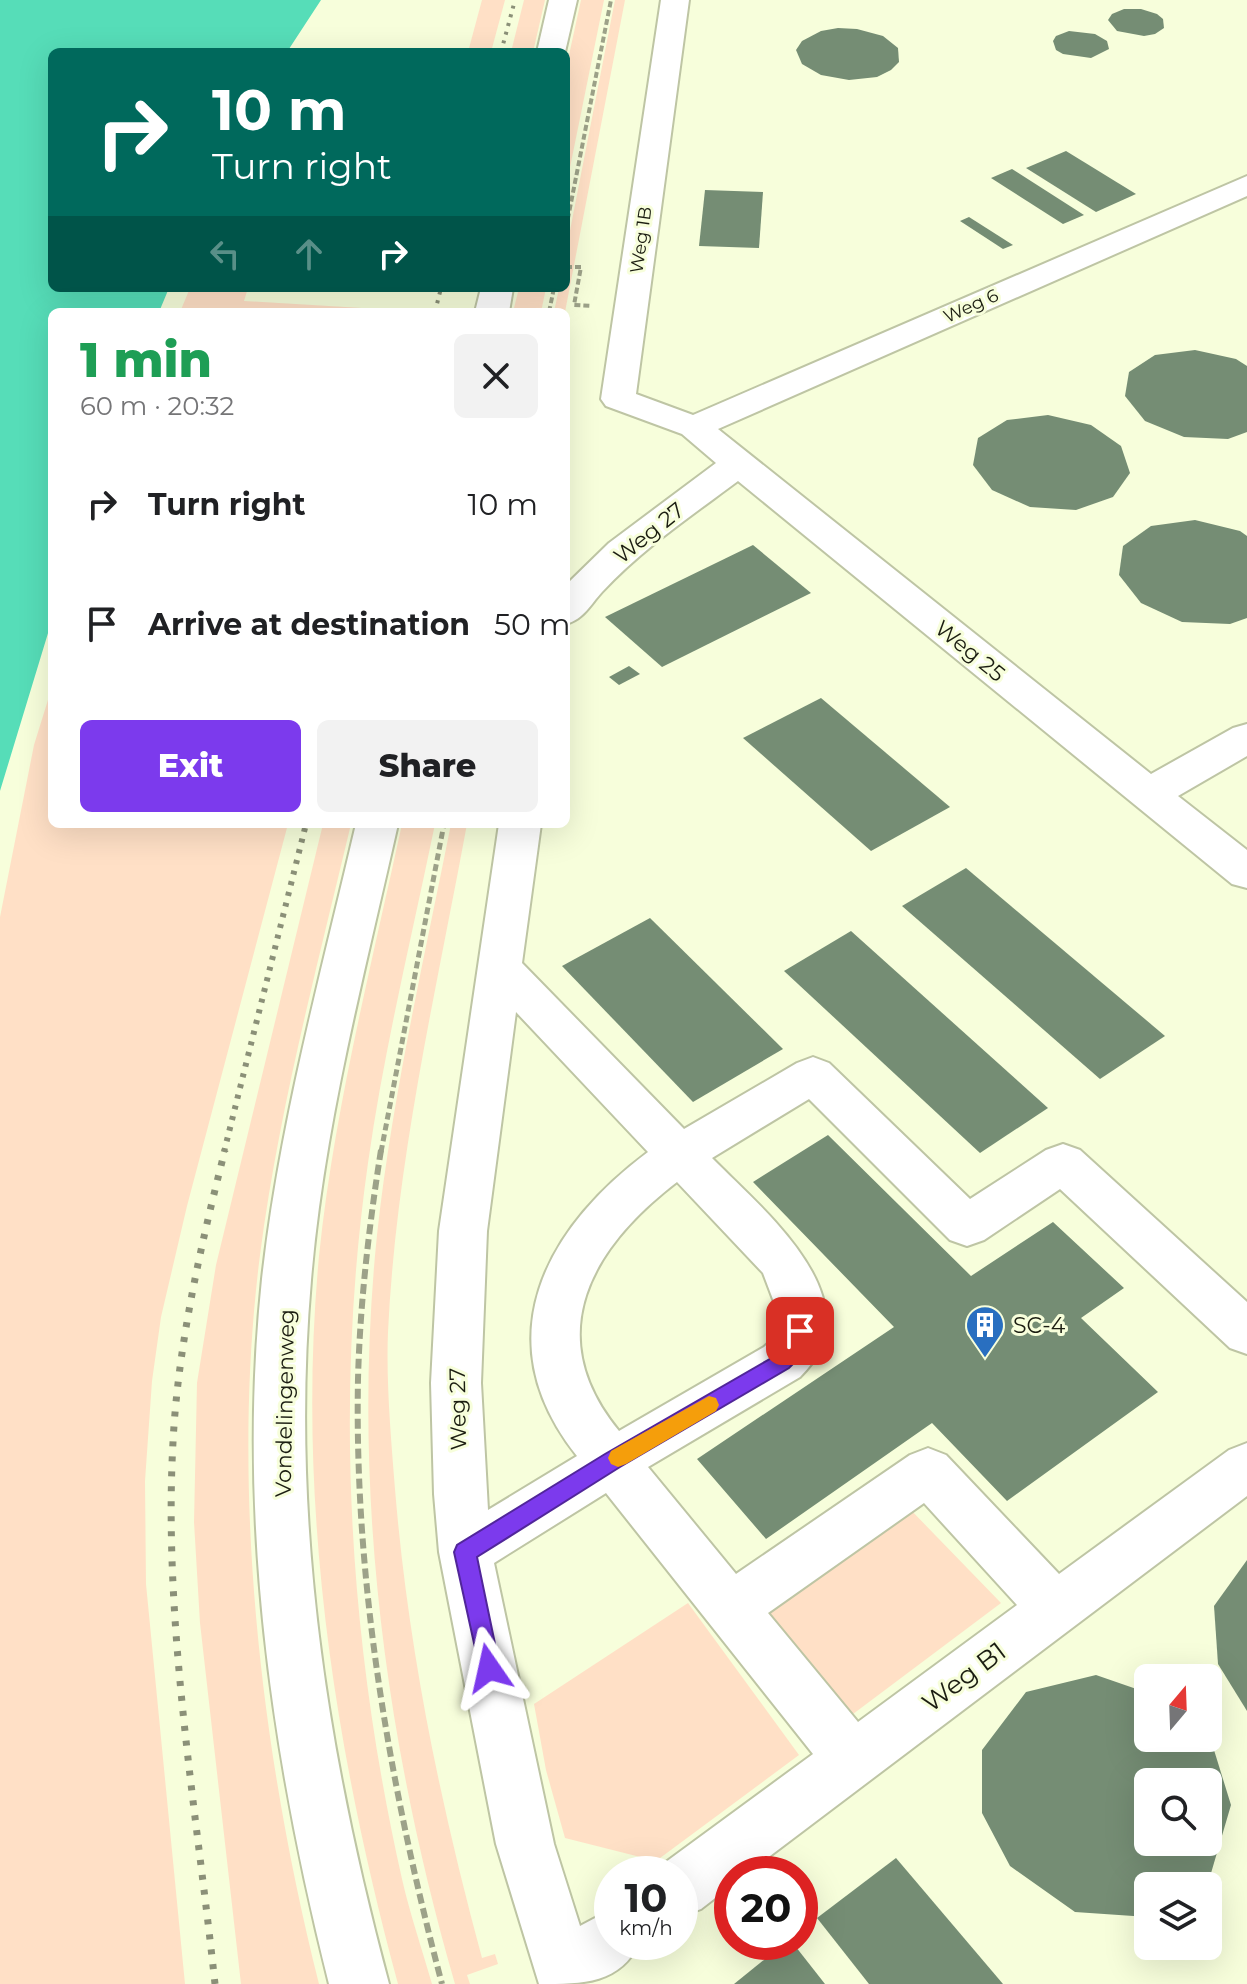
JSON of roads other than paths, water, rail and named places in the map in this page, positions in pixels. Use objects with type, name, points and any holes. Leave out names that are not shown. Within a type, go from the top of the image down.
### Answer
[{"type":"street","points":[[552,48],[563,0]]},
{"type":"street","name":"Weg 1B","points":[[675,0],[618,399],[694,427]]},
{"type":"street","name":"Weg 6","points":[[694,427],[1241,194]]},
{"type":"street","name":"Weg 25","points":[[694,427],[1247,873]]},
{"type":"street","name":"Weg 27","points":[[570,606],[605,569],[739,463]]},
{"type":"street","points":[[1147,795],[1247,738]]},
{"type":"street","name":"Vondelingenweg","points":[[359,1984],[312,1784],[296,1667],[281,1443],[282,1344],[299,1191],[309,1133],[376,828]]},
{"type":"street","name":"Weg 27","points":[[519,828],[463,1231],[456,1383],[465,1552],[525,1844],[568,1978]]},
{"type":"street","points":[[465,1552],[782,1362],[795,1349],[800,1331],[797,1295],[792,1278],[780,1259],[500,968]]},
{"type":"street","points":[[853,1760],[578,1419],[558,1368],[556,1319],[567,1275],[590,1234],[620,1198],[647,1176],[813,1075],[967,1226],[1063,1163],[1247,1333]]},
{"type":"street","name":"Weg B1","points":[[698,1875],[1247,1466]]},
{"type":"street","points":[[731,1608],[928,1471],[1056,1609]]},
{"type":"street","points":[[568,1978],[594,1955]]},
{"type":"water","points":[[0,0],[321,0],[290,48],[48,48],[48,292],[167,292],[161,308],[48,308],[48,633],[0,791]]},
{"type":"railway","points":[[502,48],[515,0]]},
{"type":"railway","points":[[436,308],[440,292]]},
{"type":"railway","points":[[224,1152],[305,828]]},
{"type":"railway","points":[[215,1984],[183,1713],[171,1509],[173,1442],[185,1332],[225,1150]]},
{"type":"place","name":"SC-4","points":[[985,1359]]}]
